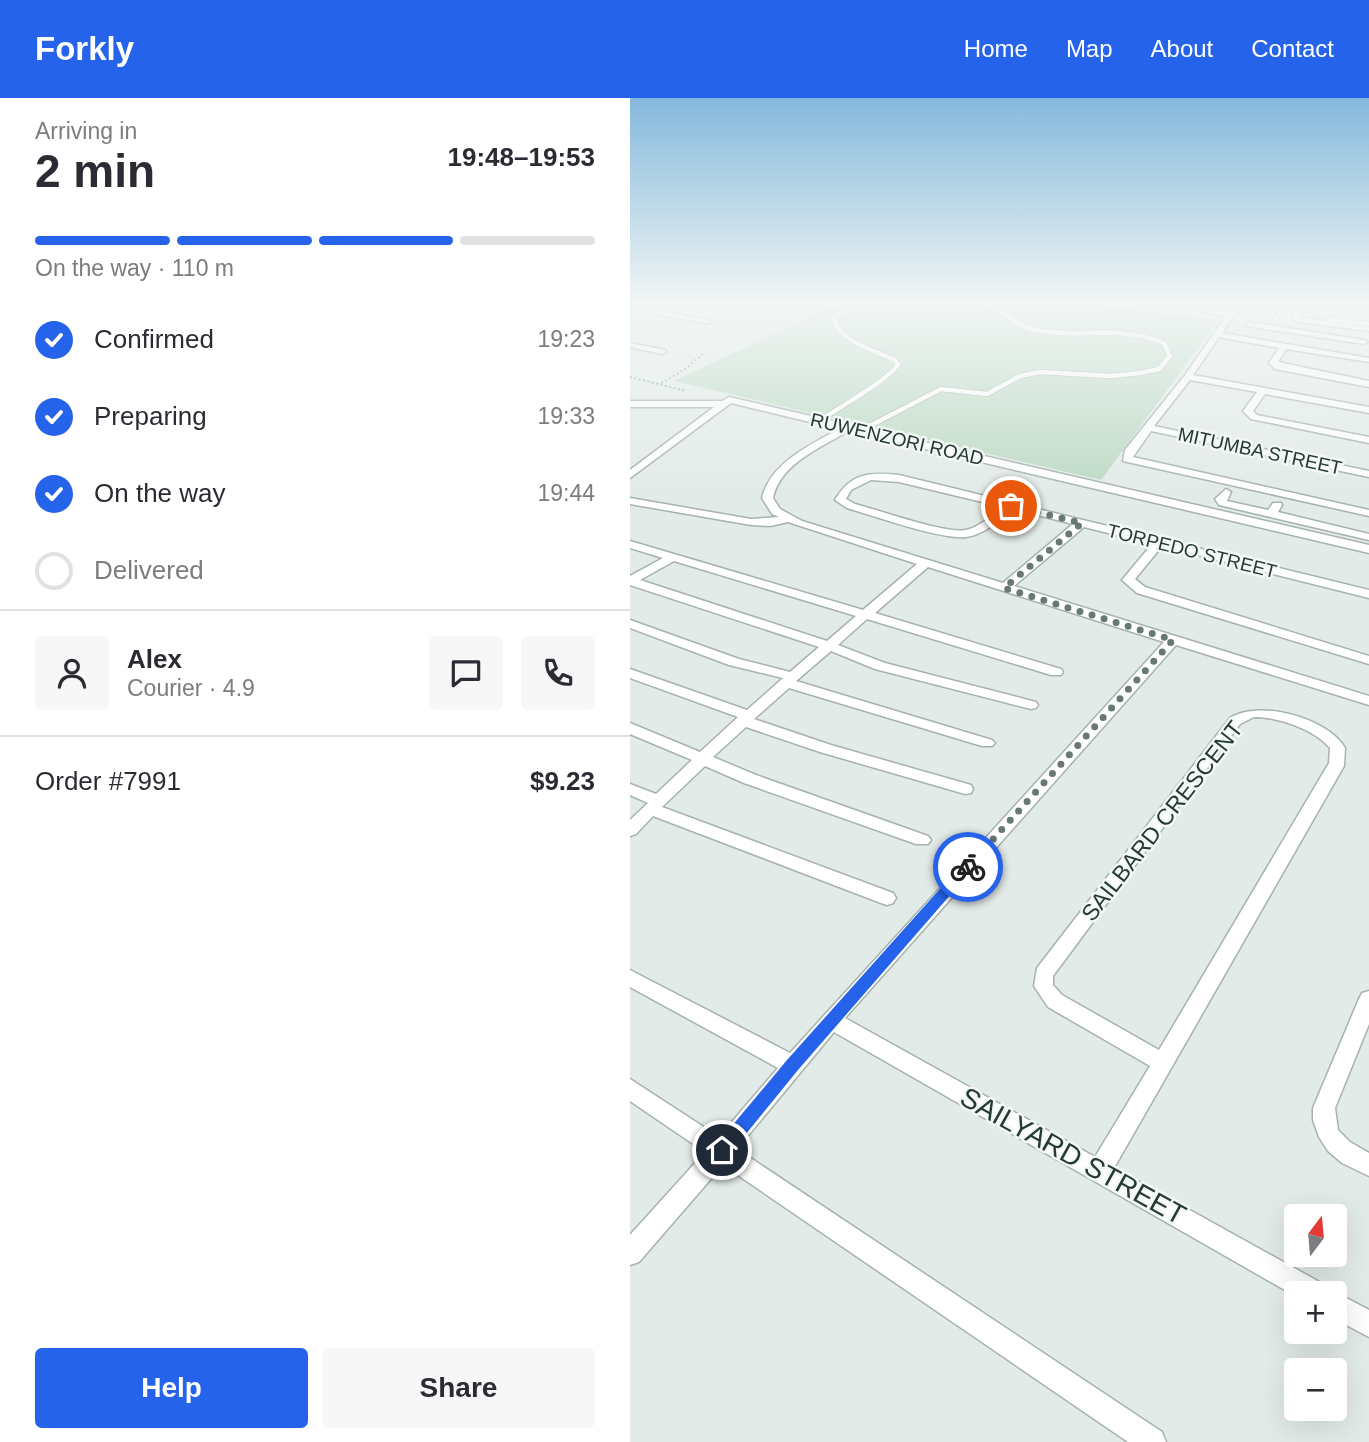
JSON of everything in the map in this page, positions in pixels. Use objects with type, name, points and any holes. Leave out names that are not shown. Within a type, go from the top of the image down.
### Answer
[{"type":"street","points":[[1195,368],[1127,458],[1369,513]]},
{"type":"street","points":[[1282,368],[1369,384]]},
{"type":"street","points":[[1188,377],[1369,410]]},
{"type":"street","points":[[1262,391],[1248,411],[1254,417],[1369,440]]},
{"type":"street","name":"RUWENZORI ROAD","points":[[630,404],[727,402],[855,429],[1369,549]]},
{"type":"street","points":[[630,475],[727,402]]},
{"type":"street","name":"MITUMBA STREET","points":[[1150,428],[1369,474]]},
{"type":"street","points":[[855,429],[798,458],[771,481],[767,501],[786,519],[1369,701]]},
{"type":"street","name":"TORPEDO STREET","points":[[1011,506],[982,528],[958,534],[851,506],[840,500],[845,491],[863,479],[893,477],[1082,523],[1159,543],[1369,594]]},
{"type":"street","points":[[1226,492],[1220,499],[1223,503],[1369,537]]},
{"type":"street","points":[[1271,514],[1285,495]]},
{"type":"street","points":[[630,501],[751,522],[770,523],[786,519]]},
{"type":"street","points":[[1004,588],[1082,523]]},
{"type":"street","points":[[1159,543],[1128,580],[1141,590],[1369,660]]},
{"type":"street","points":[[630,544],[1056,673]]},
{"type":"street","points":[[674,556],[630,581],[828,646],[880,666],[1031,705]]},
{"type":"street","points":[[630,830],[746,718],[926,563]]},
{"type":"street","points":[[630,625],[790,680],[827,697],[987,743]]},
{"type":"street","points":[[630,1253],[722,1150],[831,1020],[1173,640]]},
{"type":"street","points":[[630,673],[746,718],[790,740],[880,763],[965,789]]},
{"type":"street","name":"SAILBARD CRESCENT","points":[[1100,1171],[1336,766],[1339,757],[1337,747],[1329,737],[1311,728],[1261,713],[1242,715],[1235,721],[1044,974],[1044,988],[1055,1001],[1162,1062]]},
{"type":"street","points":[[630,729],[750,779],[922,840]]},
{"type":"street","points":[[630,789],[655,805],[887,898]]},
{"type":"street","points":[[630,978],[792,1065]]},
{"type":"street","points":[[1369,999],[1324,1108],[1323,1125],[1332,1142],[1369,1165]]},
{"type":"street","name":"SAILYARD STREET","points":[[831,1020],[1293,1281]]},
{"type":"street","points":[[630,1089],[1152,1442]]},
{"type":"street","points":[[1347,1312],[1369,1324]]},
{"type":"lane","points":[[820,421],[896,368]]},
{"type":"lane","points":[[855,429],[941,389],[987,394],[1020,376],[1040,372],[1111,376],[1161,368]]},
{"type":"path","points":[[659,384],[687,368]]},
{"type":"path","points":[[630,377],[694,392]]},
{"type":"green space","points":[[702,368],[1184,368],[1101,480],[674,381]]},
{"type":"way so far","points":[[968,867],[1173,640],[1004,588],[1082,523],[1011,506]]},
{"type":"route","points":[[722,1150],[792,1065],[968,867]]}]
